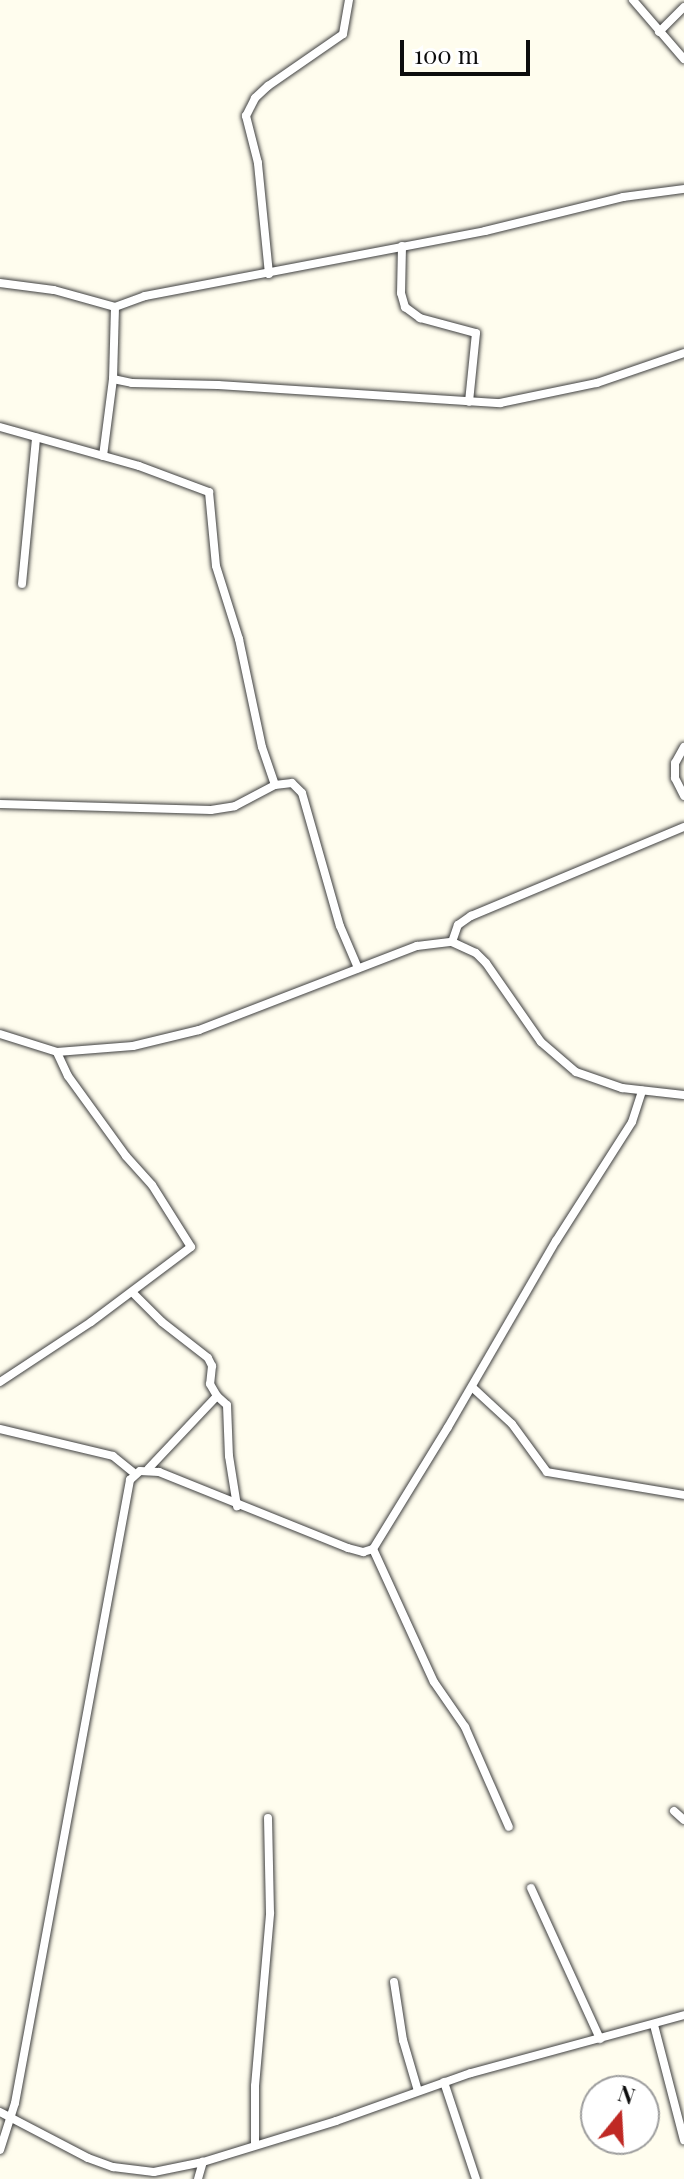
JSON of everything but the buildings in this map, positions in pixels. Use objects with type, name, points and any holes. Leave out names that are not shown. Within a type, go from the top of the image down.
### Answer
[{"type":"street","points":[[269,274],[258,163],[246,116],[255,98],[268,86],[343,34],[349,0]]},
{"type":"street","points":[[633,0],[684,59]]},
{"type":"street","points":[[659,32],[684,7]]},
{"type":"street","points":[[0,283],[54,290],[115,307],[145,296],[269,274],[288,266],[485,231],[623,197],[684,189]]},
{"type":"street","points":[[402,246],[401,293],[405,307],[420,318],[476,333],[469,402]]},
{"type":"street","points":[[103,456],[113,379],[115,307]]},
{"type":"street","points":[[113,379],[500,403],[551,395],[597,383],[684,353]]},
{"type":"street","points":[[0,427],[103,456],[209,492],[216,566],[239,639],[275,785]]},
{"type":"street","points":[[22,584],[36,438]]},
{"type":"street","points":[[684,747],[675,763],[675,778],[684,796]]},
{"type":"street","points":[[0,804],[211,810],[235,806],[275,785],[292,783],[301,789],[340,926],[358,968]]},
{"type":"street","points":[[452,942],[458,925],[471,916],[684,827]]},
{"type":"street","points":[[0,1034],[57,1052],[114,1049],[177,1037],[428,943],[452,942],[476,953],[486,963],[541,1042],[564,1063],[589,1079],[642,1091],[684,1095]]},
{"type":"street","points":[[0,1382],[132,1292],[191,1247],[152,1185],[126,1156],[68,1076],[57,1052]]},
{"type":"street","points":[[148,1469],[348,1548],[363,1552],[373,1549],[556,1241],[632,1122],[642,1091]]},
{"type":"street","points":[[132,1292],[162,1322],[208,1358],[212,1369],[210,1384],[227,1405],[229,1456],[237,1506]]},
{"type":"street","points":[[472,1387],[512,1424],[547,1472],[684,1495]]},
{"type":"street","points":[[0,2150],[11,2118],[124,1498],[135,1474],[148,1469],[217,1396]]},
{"type":"street","points":[[0,1429],[113,1456],[135,1474]]},
{"type":"street","points":[[373,1549],[434,1682],[471,1740],[509,1827]]},
{"type":"street","points":[[674,1811],[684,1820]]},
{"type":"street","points":[[255,2145],[254,2094],[271,1903],[268,1818]]},
{"type":"street","points":[[531,1888],[600,2039]]},
{"type":"street","points":[[394,1982],[403,2040],[418,2091]]},
{"type":"street","points":[[0,2112],[62,2146],[113,2167],[154,2172],[203,2162],[336,2121],[444,2082],[684,2015]]},
{"type":"street","points":[[654,2025],[684,2140]]},
{"type":"street","points":[[444,2082],[476,2179]]},
{"type":"street","points":[[198,2179],[203,2162]]}]
